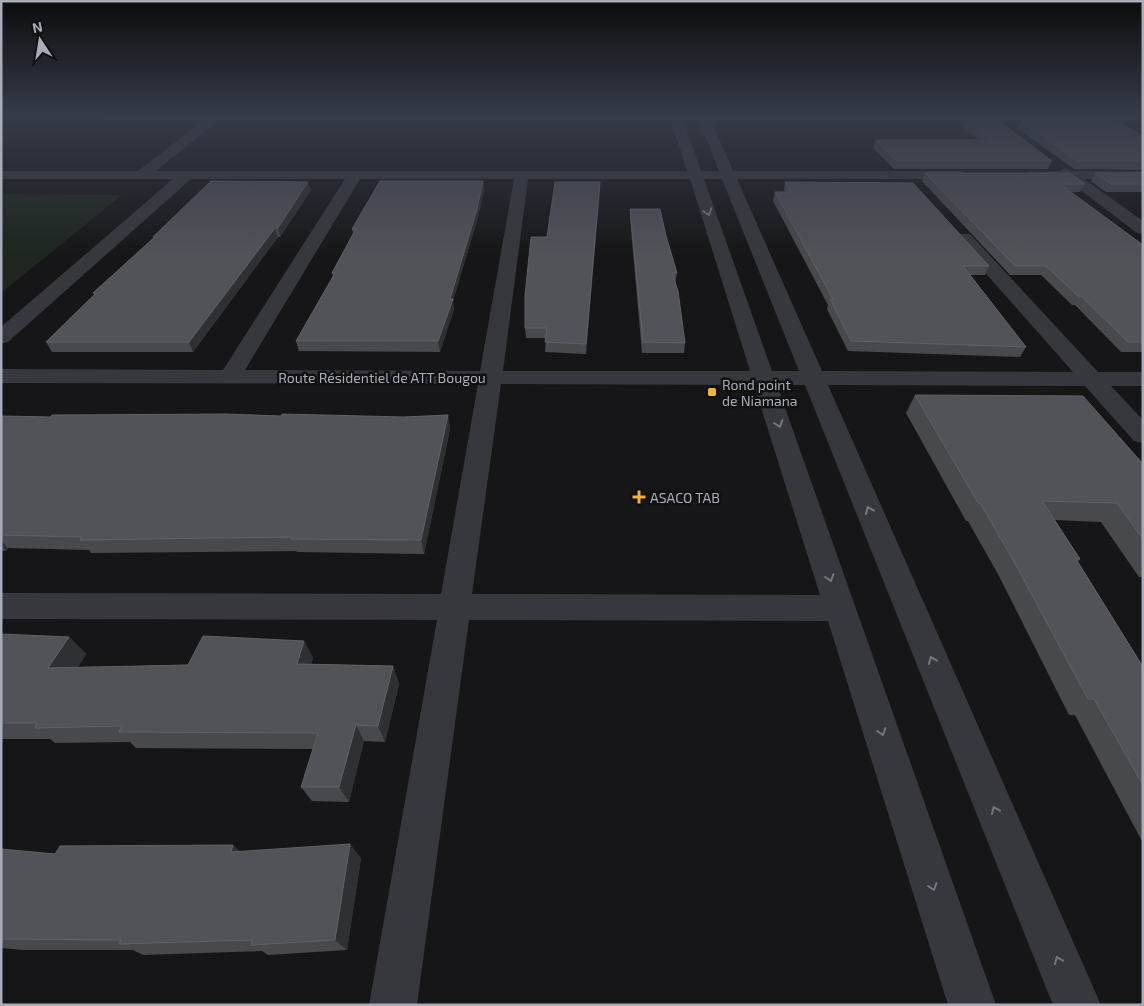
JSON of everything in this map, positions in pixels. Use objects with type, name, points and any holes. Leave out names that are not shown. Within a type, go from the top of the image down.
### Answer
[{"type":"street","points":[[140,176],[157,163]]},
{"type":"street","points":[[692,163],[972,1005]]},
{"type":"street","points":[[723,163],[1077,1005]]},
{"type":"street","points":[[1053,163],[1143,229]]},
{"type":"street","points":[[230,376],[356,174]]},
{"type":"street","points":[[393,1005],[522,174]]},
{"type":"street","points":[[1,175],[973,175]]},
{"type":"street","points":[[906,175],[926,197]]},
{"type":"street","points":[[1021,175],[1143,175]]},
{"type":"street","points":[[1,338],[186,176]]},
{"type":"street","points":[[952,226],[1143,435]]},
{"type":"street","name":"Route Résidentiel de ATT Bougou","points":[[1,376],[1143,378]]},
{"type":"street","points":[[1,606],[840,608]]},
{"type":"shaded area","points":[[1,194],[122,195],[1,293]]},
{"type":"building","points":[[925,173],[1070,173],[1085,184],[1060,184],[1143,245],[1143,342],[1128,342],[1081,296],[1078,296],[1046,266],[1015,266]]},
{"type":"building","points":[[1095,173],[1143,173],[1143,184],[1111,184]]},
{"type":"building","points":[[211,181],[308,182],[278,228],[275,228],[189,342],[46,342],[96,293],[93,293],[155,237],[153,237]]},
{"type":"building","points":[[380,181],[483,181],[477,209],[450,299],[453,299],[438,341],[296,341],[335,273],[332,273],[356,229],[352,229]]},
{"type":"building","points":[[555,182],[600,182],[586,344],[545,342],[547,328],[525,328],[525,296],[531,237],[547,237]]},
{"type":"building","points":[[785,182],[913,183],[989,266],[963,266],[1026,347],[851,341],[830,299],[833,299],[775,192],[791,192]]},
{"type":"building","points":[[630,209],[660,209],[677,273],[672,273],[678,291],[685,343],[643,342]]},
{"type":"building","points":[[915,395],[1083,396],[1143,464],[1143,539],[1117,503],[1042,501],[1080,559],[1076,559],[1143,667],[1143,785],[1094,699],[1088,699],[1012,558]]},
{"type":"building","points":[[225,414],[404,417],[448,415],[421,540],[291,539],[291,537],[80,540],[82,537],[1,535],[1,416]]},
{"type":"building","points":[[1,634],[69,637],[48,668],[188,665],[203,636],[304,641],[297,664],[393,666],[378,726],[356,725],[339,787],[301,787],[318,733],[119,732],[122,726],[35,728],[37,723],[1,723]]},
{"type":"building","points":[[350,844],[335,940],[251,945],[252,940],[119,944],[121,940],[1,939],[1,849],[55,854],[60,846],[233,845],[231,852]]},
{"type":"place","name":"Rond point de Niamana","points":[[712,392]]},
{"type":"place","name":"ASACO TAB","points":[[639,497]]}]
